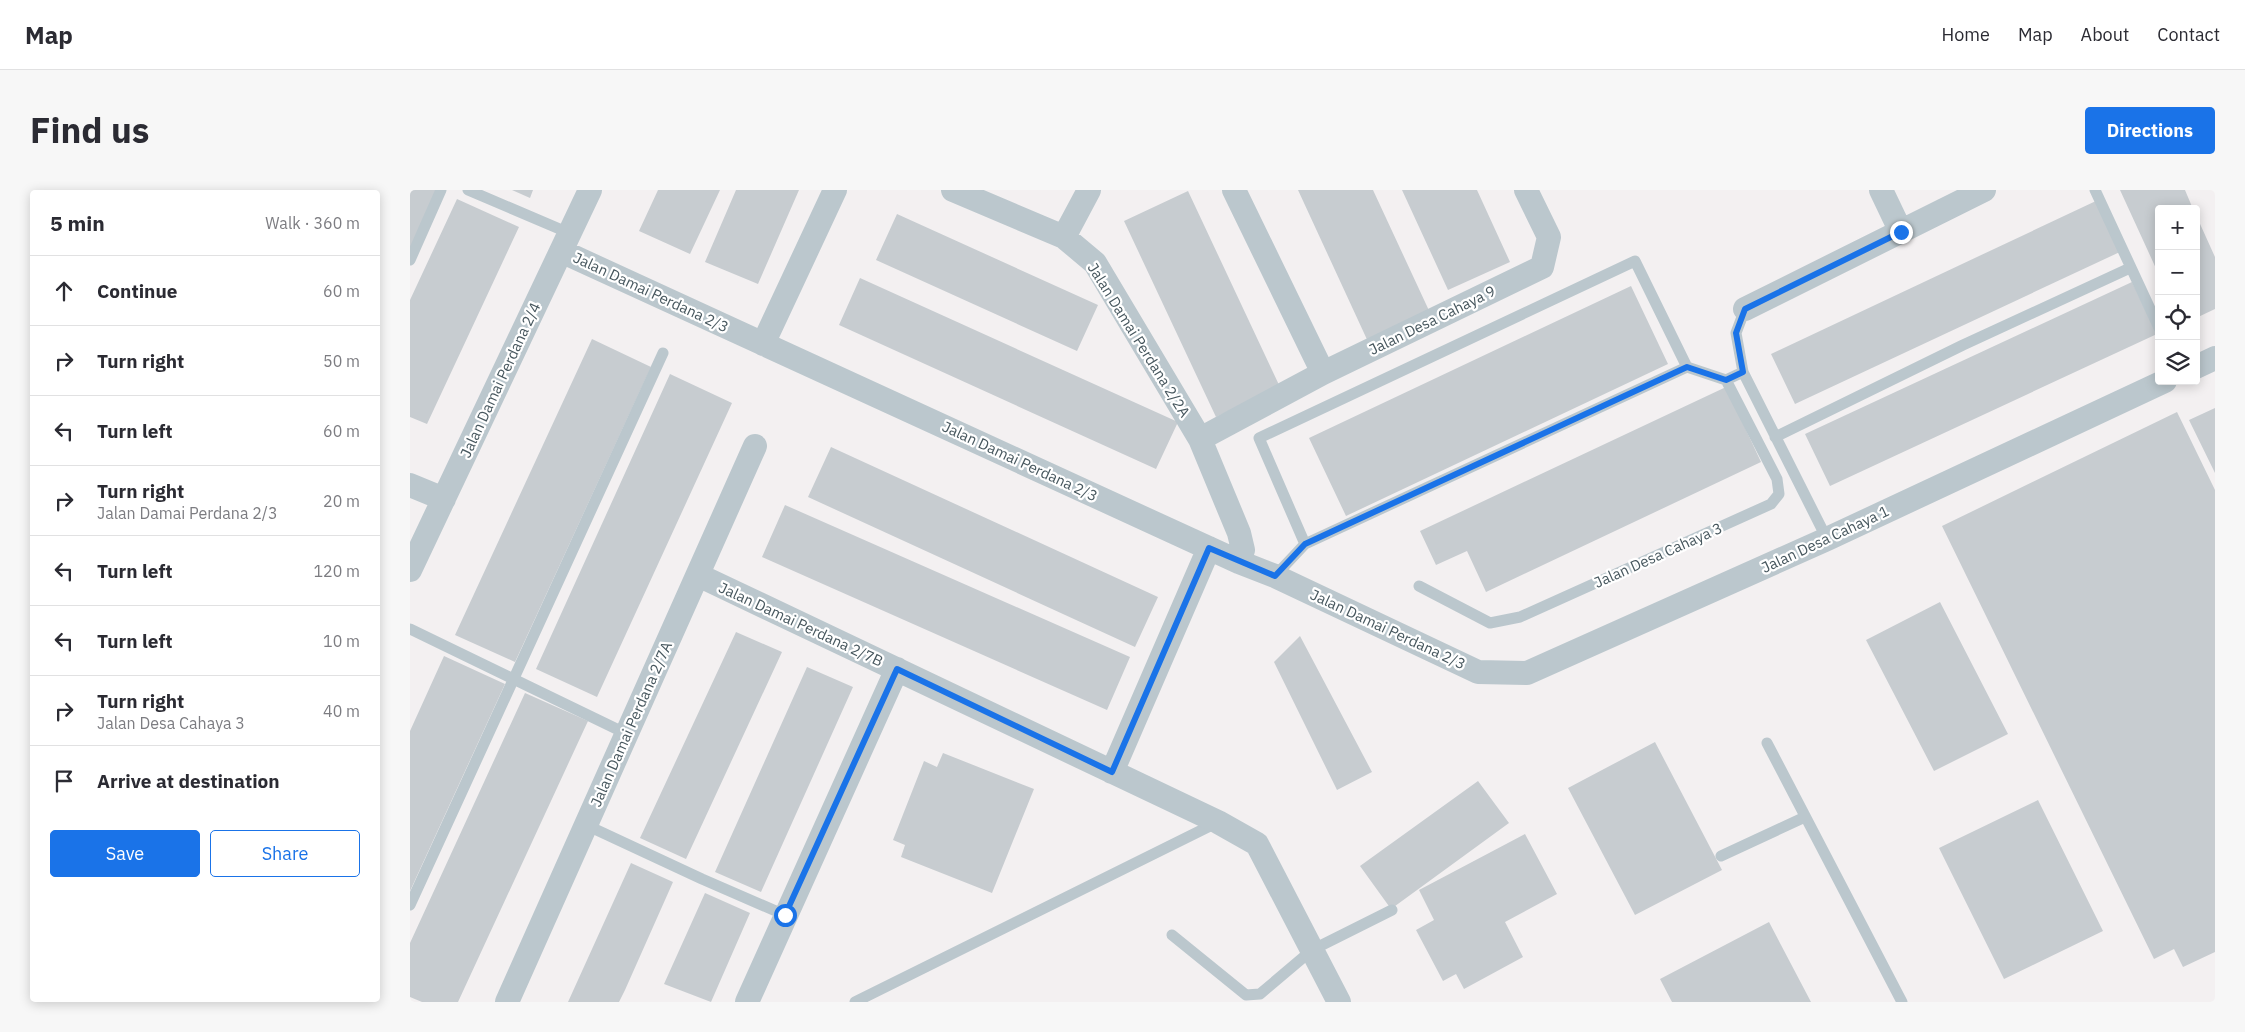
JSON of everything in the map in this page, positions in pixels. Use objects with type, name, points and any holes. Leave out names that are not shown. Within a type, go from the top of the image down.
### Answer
[{"type":"street","name":"Jalan Damai Perdana 2/4","points":[[410,570],[590,190]]},
{"type":"street","points":[[763,344],[835,190]]},
{"type":"street","name":"Jalan Damai Perdana 2/2A","points":[[953,190],[1064,237],[1095,264],[1200,439],[1239,533],[1243,550],[1239,562]]},
{"type":"street","points":[[1064,237],[1088,190]]},
{"type":"street","points":[[1234,190],[1323,373]]},
{"type":"street","name":"Jalan Desa Cahaya 9","points":[[1200,439],[1323,373],[1542,267],[1549,237],[1526,190]]},
{"type":"street","points":[[1881,190],[1901,232]]},
{"type":"street","points":[[1745,309],[1984,190]]},
{"type":"street","name":"Jalan Damai Perdana 2/3","points":[[565,242],[763,344],[1239,562],[1275,576],[1478,672]]},
{"type":"street","points":[[2200,365],[2215,358]]},
{"type":"street","name":"Jalan Desa Cahaya 1","points":[[1478,672],[1527,673],[1827,539],[2156,385]]},
{"type":"street","name":"Jalan Damai Perdana 2/7A","points":[[507,1002],[755,446]]},
{"type":"street","points":[[410,485],[444,499]]},
{"type":"street","points":[[1112,772],[1209,548]]},
{"type":"street","name":"Jalan Damai Perdana 2/7B","points":[[698,575],[1218,822],[1257,844],[1339,1002]]},
{"type":"street","points":[[747,1002],[897,669]]},
{"type":"lane","points":[[410,260],[441,190]]},
{"type":"lane","points":[[468,190],[565,242]]},
{"type":"lane","points":[[2095,190],[2155,320]]},
{"type":"lane","points":[[1305,544],[1259,438],[1635,261],[1687,367]]},
{"type":"lane","points":[[1775,437],[1963,345],[2130,268]]},
{"type":"lane","points":[[1745,309],[1736,333],[1743,372],[1827,539]]},
{"type":"lane","points":[[410,906],[663,353]]},
{"type":"lane","points":[[1275,576],[1305,544],[1687,367],[1726,380],[1743,372]]},
{"type":"lane","name":"Jalan Desa Cahaya 3","points":[[1419,586],[1490,623],[1520,617],[1770,504],[1779,494],[1777,479],[1726,380]]},
{"type":"lane","points":[[410,628],[512,680],[627,734]]},
{"type":"lane","points":[[1767,743],[1902,1002]]},
{"type":"lane","points":[[1721,856],[1805,817]]},
{"type":"lane","points":[[855,1002],[1218,822]]},
{"type":"lane","points":[[586,824],[702,879],[785,915]]},
{"type":"lane","points":[[1172,935],[1246,995],[1260,994],[1312,950],[1392,910]]},
{"type":"building","points":[[410,190],[438,190],[410,249]]},
{"type":"building","points":[[512,190],[533,190],[530,198]]},
{"type":"building","points":[[658,190],[720,190],[690,254],[639,231]]},
{"type":"building","points":[[736,190],[799,190],[758,284],[705,262]]},
{"type":"building","points":[[1298,190],[1373,190],[1432,317],[1370,346]]},
{"type":"building","points":[[1402,190],[1477,190],[1510,262],[1448,290]]},
{"type":"building","points":[[2120,190],[2185,190],[2191,205],[2155,205],[2155,266]]},
{"type":"building","points":[[1188,191],[1280,387],[1216,417],[1124,221]]},
{"type":"building","points":[[457,199],[519,227],[427,424],[410,417],[410,300]]},
{"type":"building","points":[[2098,200],[2122,251],[1795,404],[1771,354]]},
{"type":"building","points":[[897,214],[1098,305],[1077,351],[876,260]]},
{"type":"building","points":[[2200,224],[2215,257],[2215,309],[2200,316]]},
{"type":"building","points":[[860,278],[1178,422],[1156,469],[839,325]]},
{"type":"building","points":[[2132,282],[2155,330],[2155,335],[1830,486],[1805,434]]},
{"type":"building","points":[[1631,286],[1668,364],[1346,516],[1309,438]]},
{"type":"building","points":[[592,339],[651,367],[515,662],[455,635]]},
{"type":"building","points":[[670,374],[732,403],[597,697],[536,669]]},
{"type":"building","points":[[1726,387],[1761,462],[1486,592],[1467,551],[1436,565],[1420,531]]},
{"type":"building","points":[[2215,408],[2215,473],[2189,420]]},
{"type":"building","points":[[2177,412],[2215,490],[2215,952],[2183,967],[2174,949],[2154,959],[1942,526]]},
{"type":"building","points":[[831,447],[1158,597],[1135,647],[808,497]]},
{"type":"building","points":[[785,505],[1130,657],[1107,710],[762,557]]},
{"type":"building","points":[[1940,602],[2008,734],[1934,771],[1866,640]]},
{"type":"building","points":[[736,632],[782,652],[686,859],[640,838]]},
{"type":"building","points":[[1300,636],[1372,772],[1337,790],[1274,662]]},
{"type":"building","points":[[444,656],[505,684],[410,891],[410,731]]},
{"type":"building","points":[[807,667],[853,687],[761,892],[715,872]]},
{"type":"building","points":[[525,693],[588,721],[458,1002],[422,1002],[410,997],[410,943]]},
{"type":"building","points":[[1655,742],[1722,870],[1635,915],[1568,788]]},
{"type":"building","points":[[943,753],[1034,789],[992,893],[901,857],[905,845],[893,840],[924,761],[937,767]]},
{"type":"building","points":[[1478,781],[1509,823],[1391,909],[1360,866]]},
{"type":"building","points":[[2038,800],[2103,931],[2004,979],[1939,848]]},
{"type":"building","points":[[1525,834],[1557,894],[1505,922],[1523,957],[1464,989],[1456,974],[1443,981],[1416,930],[1434,920],[1419,890]]},
{"type":"building","points":[[631,863],[673,882],[625,990],[619,1002],[568,1002]]},
{"type":"building","points":[[705,893],[750,913],[711,1002],[664,984]]},
{"type":"building","points":[[1769,922],[1811,1002],[1672,1002],[1660,979]]},
{"type":"route","points":[[785,915],[897,669],[1112,772],[1209,548],[1275,576],[1305,544],[1687,367],[1726,380],[1743,372],[1736,333],[1745,309],[1901,232]]}]
